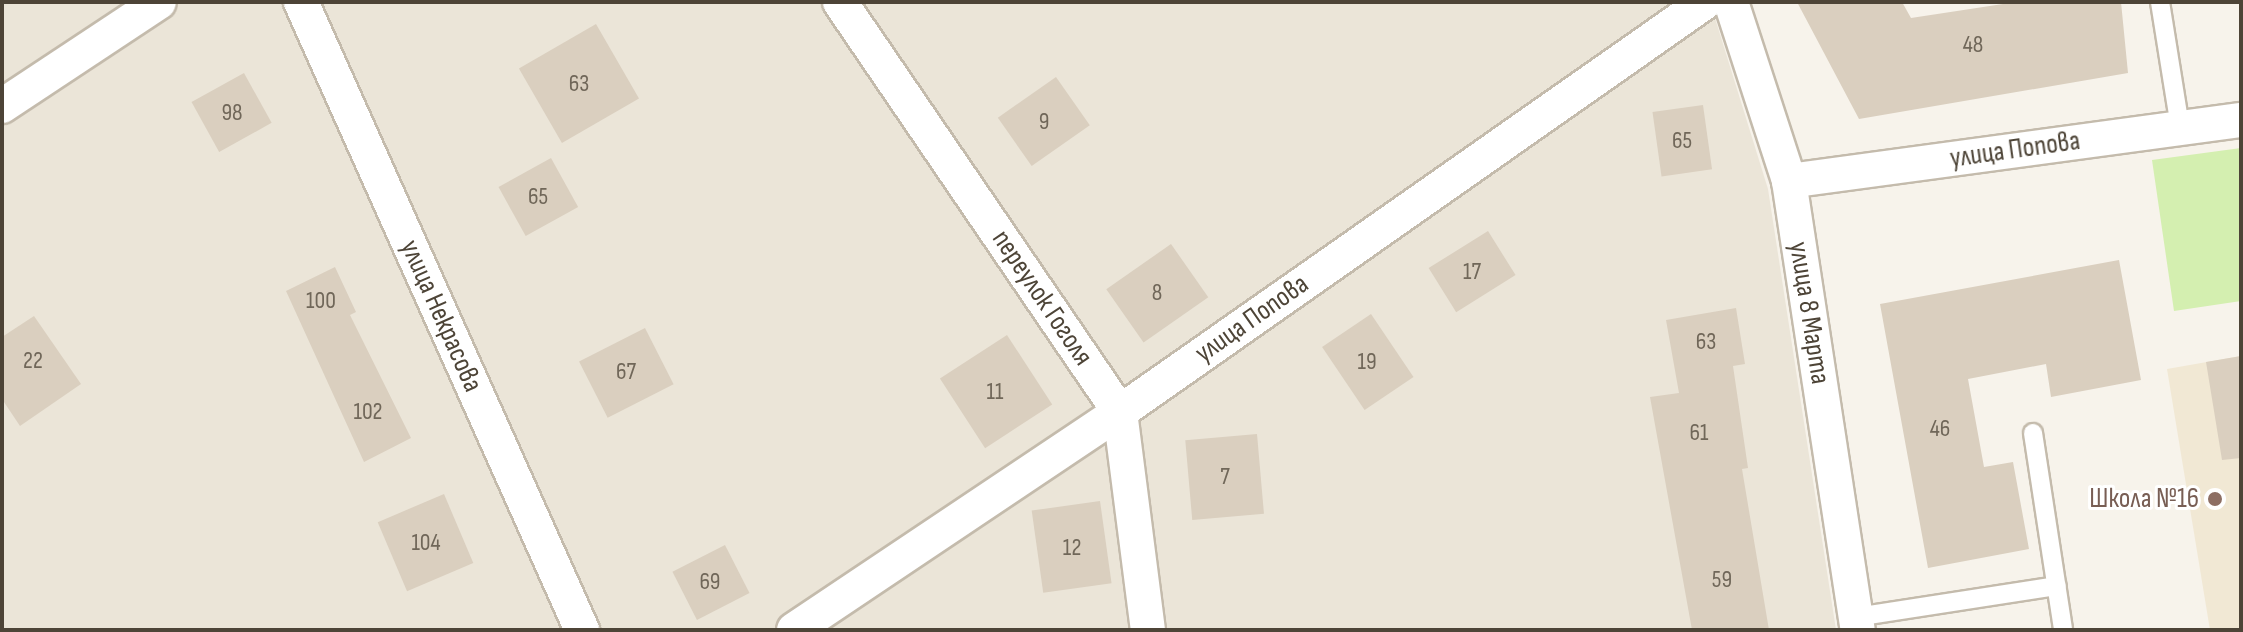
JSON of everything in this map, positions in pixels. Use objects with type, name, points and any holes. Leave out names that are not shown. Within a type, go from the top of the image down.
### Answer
[{"type":"street","points":[[2,106],[159,2]]},
{"type":"street","name":"улица Некрасова","points":[[301,2],[582,630]]},
{"type":"street","name":"переулок Гоголя","points":[[840,2],[1120,412],[1148,630]]},
{"type":"street","name":"улица Попова","points":[[794,630],[1120,412],[1705,2]]},
{"type":"street","name":"улица 8 Марта","points":[[1731,2],[1789,181],[1857,624]]},
{"type":"street","name":"улица Попова","points":[[1789,181],[2241,120]]},
{"type":"lane","points":[[2160,2],[2180,127]]},
{"type":"lane","points":[[2033,433],[2063,630]]},
{"type":"lane","points":[[1857,624],[2057,586]]},
{"type":"shaded area","points":[[2,2],[1710,2],[1768,189],[1836,630],[2,630]]},
{"type":"shaded area","name":"Школа №16","points":[[2241,356],[2241,630],[2210,630],[2167,369]]},
{"type":"green space","points":[[2241,148],[2241,301],[2174,311],[2152,160]]},
{"type":"building","points":[[1797,2],[1902,2],[1911,18],[2016,2],[2121,2],[2128,73],[1859,119]]},
{"type":"building","points":[[596,24],[639,98],[562,143],[519,68]]},
{"type":"building","points":[[244,73],[272,123],[219,152],[192,102]]},
{"type":"building","points":[[1056,77],[1090,125],[1032,166],[998,118]]},
{"type":"building","points":[[1703,105],[1712,169],[1662,176],[1652,112]]},
{"type":"building","points":[[551,158],[578,207],[526,236],[499,187]]},
{"type":"building","points":[[1488,231],[1516,275],[1456,312],[1429,268]]},
{"type":"building","points":[[1171,244],[1208,297],[1144,343],[1106,289]]},
{"type":"building","points":[[2119,260],[2141,380],[2051,397],[2046,364],[1968,379],[1984,467],[2013,462],[2029,549],[1928,568],[1880,304]]},
{"type":"building","points":[[335,267],[356,312],[350,315],[411,438],[364,462],[286,291]]},
{"type":"building","points":[[1736,308],[1745,364],[1733,366],[1748,468],[1742,469],[1769,630],[1692,630],[1650,397],[1679,393],[1666,320]]},
{"type":"building","points":[[1371,314],[1413,377],[1365,410],[1322,347]]},
{"type":"building","points":[[34,316],[81,384],[20,426],[2,399],[2,337]]},
{"type":"building","points":[[645,328],[674,384],[608,418],[579,362]]},
{"type":"building","points":[[1007,335],[1052,405],[985,448],[940,379]]},
{"type":"building","points":[[2241,356],[2241,458],[2222,460],[2206,362]]},
{"type":"building","points":[[1257,434],[1264,514],[1192,520],[1185,440]]},
{"type":"building","points":[[444,494],[473,563],[407,591],[378,522]]},
{"type":"building","points":[[1100,501],[1112,583],[1043,593],[1032,511]]},
{"type":"building","points":[[725,545],[750,593],[697,620],[672,572]]},
{"type":"place","name":"Школа №16","points":[[2215,499]]}]
